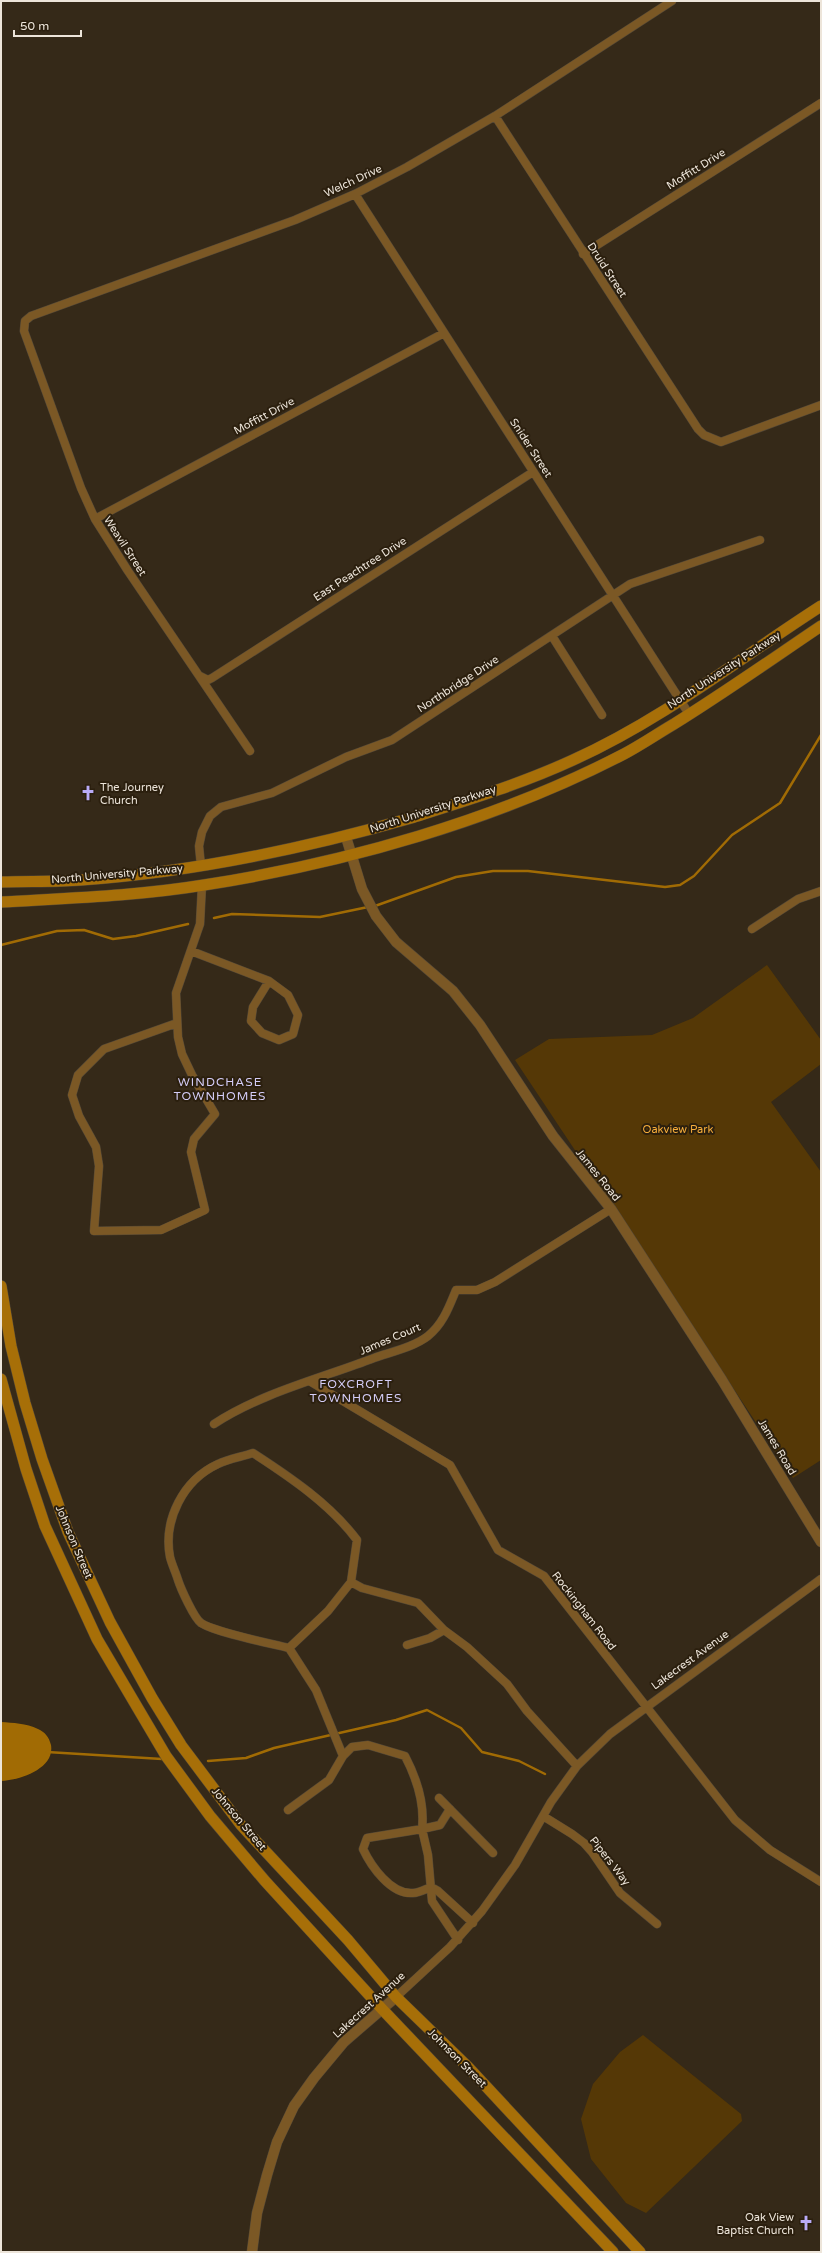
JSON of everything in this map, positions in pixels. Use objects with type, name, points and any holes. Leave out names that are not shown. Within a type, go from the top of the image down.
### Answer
[{"type":"main road","name":"North University Parkway","points":[[1,882],[80,880],[201,866],[306,847],[346,837],[455,805],[574,760],[624,733],[680,700],[821,606]]},
{"type":"main road","name":"North University Parkway","points":[[1,902],[202,885],[351,854],[429,832],[553,788],[627,752],[689,714],[821,626]]},
{"type":"main road","name":"Johnson Street","points":[[1,1286],[11,1346],[25,1403],[42,1459],[66,1525],[110,1622],[152,1698],[181,1745],[241,1824],[348,1940],[396,1996],[468,2067],[640,2252]]},
{"type":"main road","name":"Johnson Street","points":[[1,1379],[24,1463],[45,1526],[81,1606],[135,1705],[166,1756],[210,1816],[266,1881],[382,2009],[613,2252]]},
{"type":"street","name":"Welch Drive","points":[[24,331],[25,321],[31,316],[295,220],[355,194],[407,167],[495,116],[672,1]]},
{"type":"street","name":"Moffitt Drive","points":[[583,254],[821,103]]},
{"type":"street","name":"Druid Street","points":[[495,116],[583,254],[698,429],[704,435],[721,442],[821,406]]},
{"type":"street","name":"Snider Street","points":[[355,194],[689,714]]},
{"type":"street","name":"Weavil Street","points":[[24,331],[81,488],[95,519],[128,571],[250,751]]},
{"type":"street","name":"Moffitt Drive","points":[[95,519],[444,333]]},
{"type":"street","name":"East Peachtree Drive","points":[[199,676],[208,680],[212,678],[533,472]]},
{"type":"street","name":"Northbridge Drive","points":[[201,866],[199,846],[202,832],[210,816],[221,807],[272,792],[346,757],[392,740],[552,636],[612,594],[630,584],[760,540]]},
{"type":"street","points":[[552,636],[602,715]]},
{"type":"street","name":"James Road","points":[[346,837],[366,899],[385,929],[404,950],[445,983],[471,1012],[553,1136],[611,1209],[722,1380],[821,1542]]},
{"type":"street","points":[[177,1023],[104,1049],[78,1075],[72,1095],[79,1116],[96,1147],[99,1166],[94,1231],[161,1230],[205,1210],[191,1152],[194,1140],[215,1114],[192,1075],[182,1054],[177,1023],[176,993],[200,924],[202,885]]},
{"type":"street","points":[[752,929],[798,899],[821,891]]},
{"type":"street","points":[[191,951],[269,981],[288,996],[298,1015],[292,1034],[279,1040],[262,1033],[251,1021],[253,1007],[269,981]]},
{"type":"street","name":"James Court","points":[[214,1424],[234,1411],[400,1349],[427,1336],[443,1321],[456,1290],[477,1290],[495,1282],[611,1209]]},
{"type":"street","name":"Rockingham Road","points":[[311,1382],[450,1465],[498,1550],[544,1576],[735,1820],[770,1850],[821,1882]]},
{"type":"street","points":[[289,1648],[328,1611],[351,1582],[357,1540],[348,1529],[288,1476],[253,1453],[218,1464],[186,1488],[175,1509],[169,1538],[170,1558],[182,1590],[201,1622],[225,1631],[289,1648],[316,1690],[329,1725],[343,1756]]},
{"type":"street","name":"Lakecrest Avenue","points":[[252,2252],[257,2213],[267,2175],[277,2142],[294,2106],[344,2042],[458,1940],[473,1922],[499,1889],[543,1816],[577,1766],[610,1734],[821,1579]]},
{"type":"street","points":[[351,1582],[376,1592],[418,1603],[444,1630],[467,1647],[507,1684],[527,1711],[577,1766]]},
{"type":"street","points":[[406,1645],[430,1638],[444,1630]]},
{"type":"street","points":[[288,1810],[329,1780],[343,1756],[352,1747],[368,1745],[405,1756],[416,1777],[424,1812],[422,1829],[425,1837],[432,1901],[458,1940]]},
{"type":"street","points":[[439,1798],[493,1853]]},
{"type":"street","points":[[450,1809],[440,1825],[367,1838],[363,1848],[369,1863],[384,1880],[398,1889],[412,1893],[431,1887],[438,1891],[473,1922]]},
{"type":"street","name":"Pipers Way","points":[[543,1816],[584,1843],[592,1852],[620,1893],[657,1924]]},
{"type":"green space","name":"Oakview Park","points":[[767,965],[821,1040],[821,1064],[771,1102],[821,1172],[821,1460],[793,1478],[515,1060],[549,1039],[652,1035],[693,1018]]},
{"type":"green space","points":[[643,2035],[741,2114],[742,2121],[646,2213],[626,2203],[591,2159],[581,2119],[593,2084],[620,2052]]},
{"type":"shaded area","points":[[1,1722],[33,1727],[45,1733],[51,1745],[51,1753],[42,1767],[26,1775],[1,1781]]},
{"type":"waterway","points":[[375,906],[456,877],[493,871],[528,871],[665,887],[680,885],[694,876],[732,835],[780,803],[821,735]]},
{"type":"waterway","points":[[214,918],[232,914],[320,917],[368,907]]},
{"type":"waterway","points":[[1,945],[57,931],[84,930],[113,939],[136,936],[188,924]]},
{"type":"waterway","points":[[208,1761],[246,1758],[274,1748],[396,1720],[427,1710],[461,1728],[482,1752],[519,1761],[545,1774]]},
{"type":"waterway","points":[[47,1752],[162,1759]]},
{"type":"place","name":"The Journey Church","points":[[88,793]]},
{"type":"place","name":"Oak View Baptist Church","points":[[806,2223]]},
{"type":"district","name":"WINDCHASE TOWNHOMES","points":[[220,1089]]},
{"type":"district","name":"FOXCROFT TOWNHOMES","points":[[356,1391]]}]
